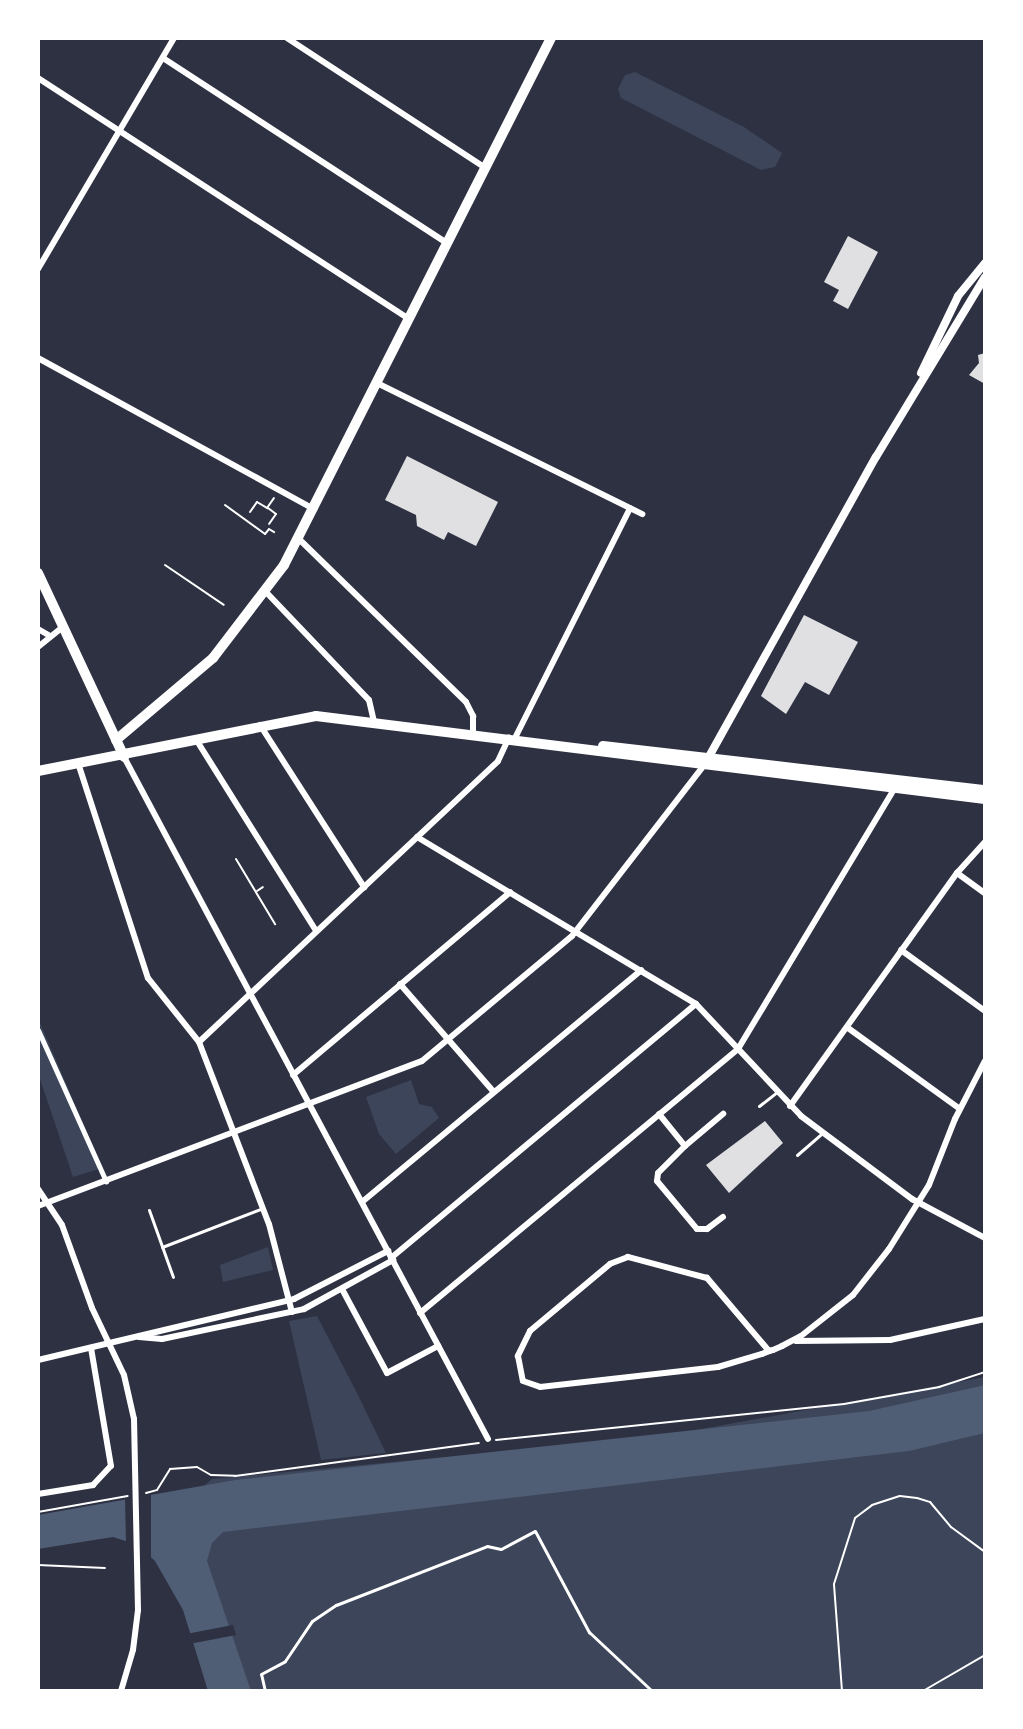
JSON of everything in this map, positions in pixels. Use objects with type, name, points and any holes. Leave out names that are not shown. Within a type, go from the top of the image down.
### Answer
[{"type":"main road","points":[[116,740],[206,665],[266,592],[299,539],[551,38]]},
{"type":"main road","points":[[38,573],[124,757]]},
{"type":"main road","points":[[38,771],[124,757],[309,716],[985,790]]},
{"type":"main road","points":[[706,761],[985,799]]},
{"type":"street","points":[[38,269],[174,38]]},
{"type":"street","points":[[287,38],[484,167]]},
{"type":"street","points":[[163,58],[447,243]]},
{"type":"street","points":[[38,78],[409,319]]},
{"type":"street","points":[[908,403],[958,296],[985,263]]},
{"type":"street","points":[[38,1206],[418,1063],[576,931],[706,761],[908,403],[985,277]]},
{"type":"street","points":[[38,358],[314,509]]},
{"type":"street","points":[[377,383],[642,514]]},
{"type":"street","points":[[199,1042],[502,758],[630,508]]},
{"type":"street","points":[[299,539],[466,702],[473,716],[473,733]]},
{"type":"street","points":[[266,592],[369,700],[374,721]]},
{"type":"street","points":[[38,647],[63,627]]},
{"type":"street","points":[[38,629],[50,636]]},
{"type":"street","points":[[260,725],[364,887]]},
{"type":"street","points":[[197,741],[316,931]]},
{"type":"street","points":[[124,757],[488,1439]]},
{"type":"street","points":[[79,766],[150,984],[199,1042],[263,1208],[292,1312]]},
{"type":"street","points":[[420,1313],[738,1049],[895,788]]},
{"type":"street","points":[[417,837],[696,1004],[790,1106],[822,1133],[918,1204],[985,1238]]},
{"type":"street","points":[[790,1106],[957,873],[985,842]]},
{"type":"street","points":[[957,873],[985,893]]},
{"type":"street","points":[[293,1075],[510,892]]},
{"type":"street","points":[[901,950],[985,1011]]},
{"type":"street","points":[[362,1202],[641,970]]},
{"type":"street","points":[[400,984],[494,1092]]},
{"type":"street","points":[[139,1337],[162,1339],[292,1312],[342,1289],[391,1256],[696,1004]]},
{"type":"street","points":[[848,1028],[960,1109]]},
{"type":"street","points":[[38,1030],[106,1181]]},
{"type":"street","points":[[769,1351],[707,1278],[628,1257],[610,1264],[530,1331],[518,1356],[523,1381],[534,1387],[709,1369],[769,1351],[792,1341],[862,1286],[918,1204],[985,1061]]},
{"type":"street","points":[[659,1114],[685,1146]]},
{"type":"street","points":[[723,1114],[658,1173],[657,1181],[697,1229],[704,1230],[723,1217]]},
{"type":"street","points":[[38,1189],[50,1202],[132,1408],[138,1477],[139,1576],[135,1638],[121,1691]]},
{"type":"street","points":[[38,1360],[139,1337],[159,1328],[289,1300],[391,1256]]},
{"type":"street","points":[[342,1289],[387,1373],[438,1346]]},
{"type":"street","points":[[792,1341],[890,1340],[985,1319]]},
{"type":"street","points":[[38,1494],[93,1485],[111,1466],[91,1348]]},
{"type":"lane","points":[[759,1106],[777,1092]]},
{"type":"lane","points":[[797,1155],[822,1133]]},
{"type":"lane","points":[[162,1247],[263,1208]]},
{"type":"lane","points":[[149,1210],[173,1277]]},
{"type":"lane","points":[[265,1691],[261,1674],[285,1661],[312,1621],[336,1605],[487,1546],[501,1549],[535,1531],[589,1632],[652,1691]]},
{"type":"path","points":[[267,508],[279,490]]},
{"type":"path","points":[[250,512],[257,502],[267,508],[276,514],[269,524]]},
{"type":"path","points":[[225,505],[265,534],[269,529],[274,532]]},
{"type":"path","points":[[165,565],[224,605]]},
{"type":"path","points":[[236,859],[275,924]]},
{"type":"path","points":[[255,891],[263,887]]},
{"type":"path","points":[[38,1512],[157,1490],[170,1469],[197,1467],[211,1475],[235,1476],[488,1439],[573,1435],[844,1404],[939,1387],[985,1372]]},
{"type":"path","points":[[842,1691],[834,1584],[855,1518],[872,1505],[900,1496],[917,1498],[930,1502],[951,1527],[985,1552]]},
{"type":"path","points":[[38,1565],[105,1568]]},
{"type":"path","points":[[923,1691],[985,1655]]},
{"type":"shaded area","points":[[635,72],[744,127],[782,153],[775,167],[761,170],[621,98],[618,89],[625,75]]},
{"type":"shaded area","points":[[38,1018],[102,1168],[73,1177],[38,1073]]},
{"type":"shaded area","points":[[411,1080],[419,1104],[432,1107],[439,1118],[396,1154],[379,1134],[366,1097]]},
{"type":"shaded area","points":[[268,1247],[273,1270],[223,1282],[220,1265]]},
{"type":"shaded area","points":[[317,1316],[386,1453],[321,1460],[289,1321]]},
{"type":"shaded area","points":[[985,1377],[985,1691],[210,1691],[190,1497],[212,1479],[658,1437]]},
{"type":"shaded area","points":[[985,1385],[985,1433],[909,1451],[223,1532],[212,1543],[207,1561],[251,1691],[208,1691],[183,1610],[155,1561],[138,1545],[113,1537],[38,1549],[38,1515],[235,1480],[869,1411]]},
{"type":"pier","points":[[151,1492],[151,1562],[126,1543],[125,1496]]},
{"type":"pier","points":[[233,1625],[236,1635],[189,1644],[186,1634]]},
{"type":"building","points":[[848,236],[878,252],[848,309],[833,301],[839,290],[824,282]]},
{"type":"building","points":[[985,353],[985,384],[969,375],[979,363],[978,355]]},
{"type":"building","points":[[407,456],[498,502],[476,546],[448,532],[444,540],[417,526],[416,515],[385,500]]},
{"type":"building","points":[[804,615],[858,642],[829,695],[805,682],[786,714],[761,696]]},
{"type":"building","points":[[765,1121],[783,1143],[729,1193],[706,1165]]}]
